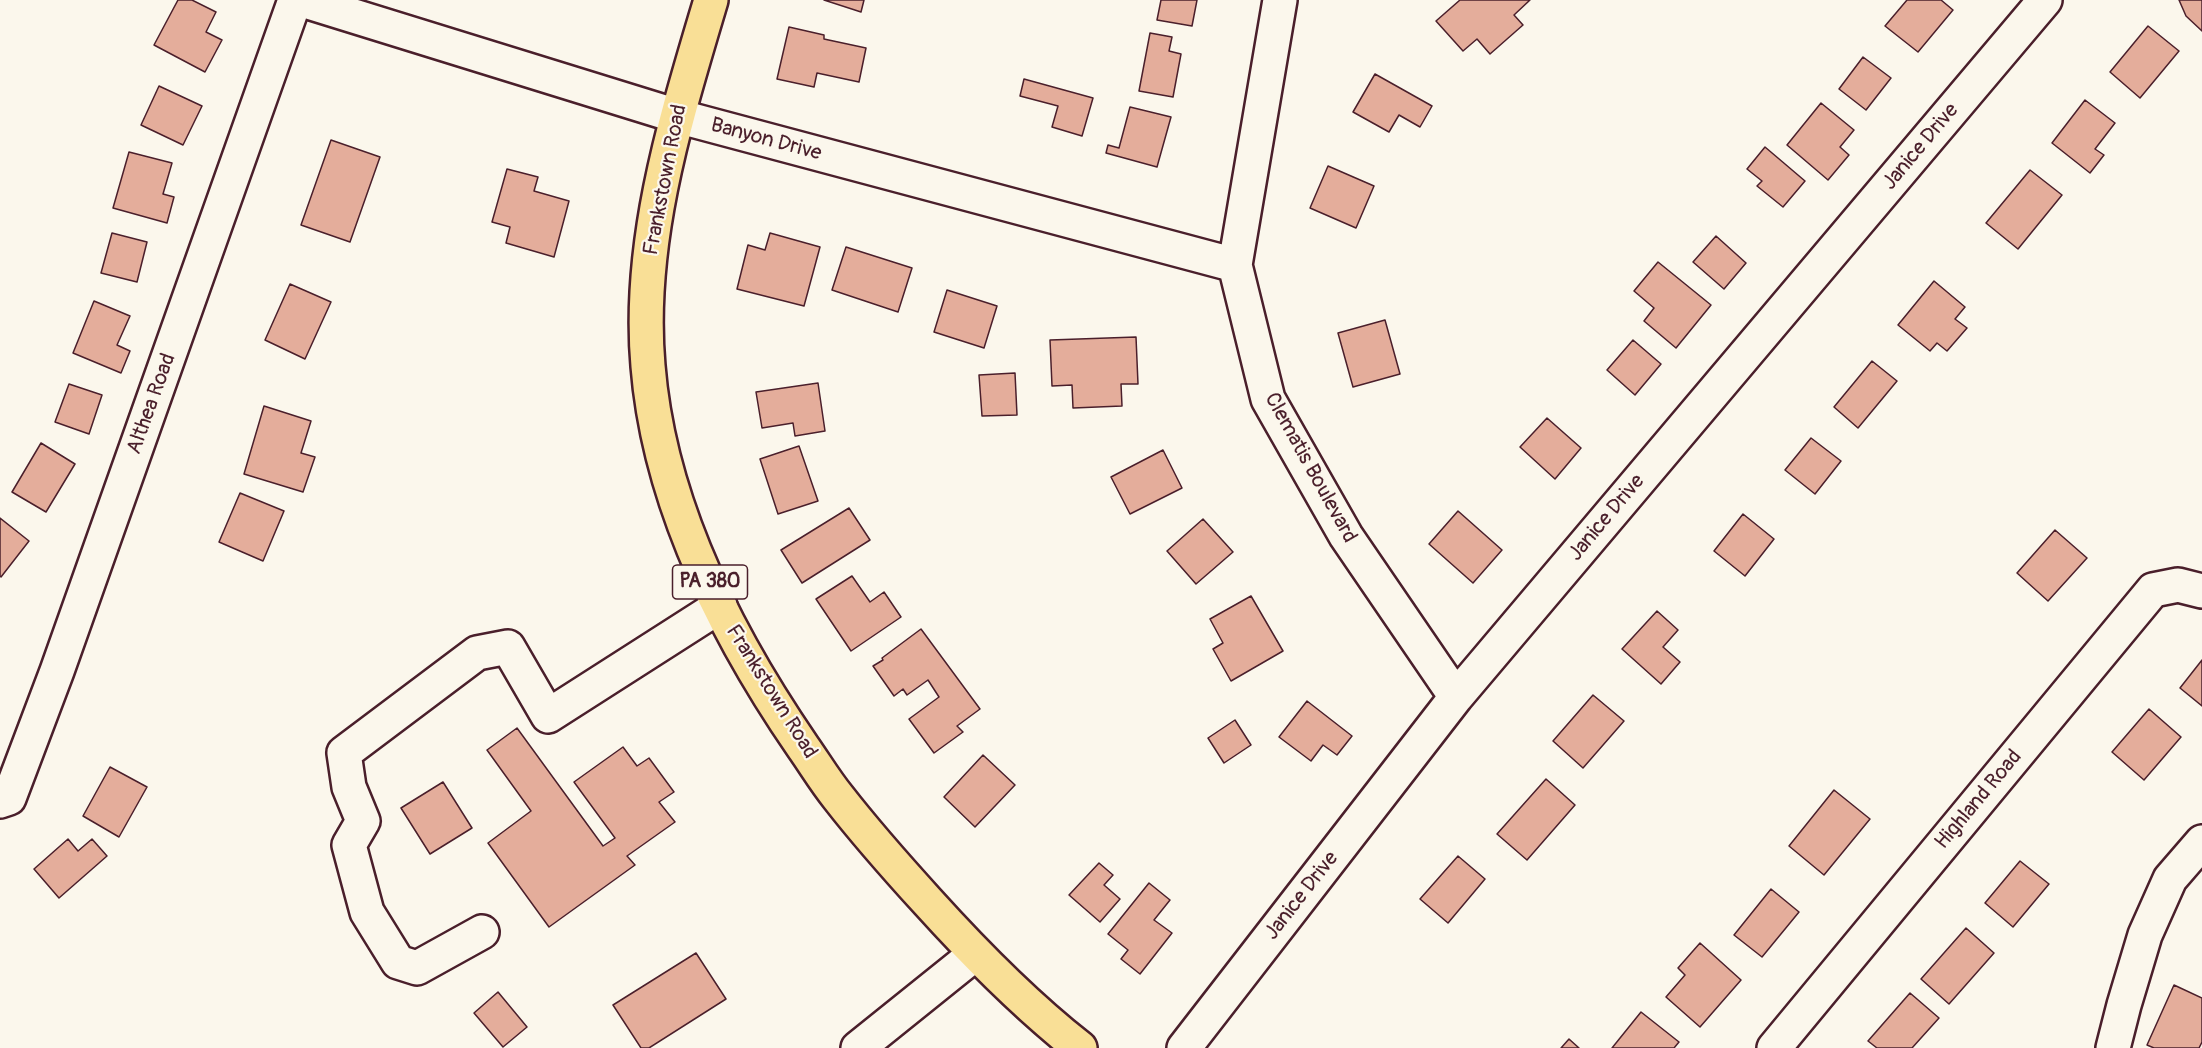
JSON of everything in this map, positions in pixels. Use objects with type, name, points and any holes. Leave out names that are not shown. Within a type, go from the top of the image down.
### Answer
[{"type":"main road","name":"Frankstown Road","points":[[711,0],[677,116],[651,238],[646,310],[648,365],[654,418],[668,474],[687,531],[728,623],[775,706],[836,795],[894,865],[975,954],[1051,1026],[1080,1048]]},
{"type":"street","name":"Althea Road","points":[[0,801],[9,798],[57,671],[295,0]]},
{"type":"street","name":"Banyon Drive","points":[[302,0],[677,116],[1235,266]]},
{"type":"street","name":"Clematis Boulevard","points":[[1281,0],[1235,266],[1268,399],[1346,536],[1456,697]]},
{"type":"street","name":"Janice Drive","points":[[1184,1048],[1456,697],[2045,0]]},
{"type":"street","name":"Highland Road","points":[[1774,1048],[2153,590],[2178,585],[2202,591]]},
{"type":"street","points":[[482,932],[417,968],[398,962],[367,912],[355,867],[350,845],[363,821],[349,787],[344,753],[477,653],[508,647],[548,716],[720,606]]},
{"type":"street","points":[[2113,1048],[2142,945],[2157,907],[2170,879],[2202,842]]},
{"type":"street","points":[[858,1048],[975,954]]},
{"type":"building","points":[[178,0],[192,0],[216,12],[206,32],[222,40],[205,72],[154,45]]},
{"type":"building","points":[[824,0],[864,0],[861,12]]},
{"type":"building","points":[[1161,0],[1197,0],[1192,26],[1157,20]]},
{"type":"building","points":[[1460,0],[1530,0],[1514,15],[1523,25],[1490,54],[1477,39],[1463,51],[1436,21]]},
{"type":"building","points":[[1907,0],[1941,0],[1953,10],[1918,52],[1885,26]]},
{"type":"building","points":[[2179,0],[2202,0],[2202,31],[2186,16]]},
{"type":"building","points":[[2148,26],[2179,51],[2140,98],[2110,72]]},
{"type":"building","points":[[789,27],[824,35],[824,39],[866,48],[859,82],[817,73],[814,87],[777,79]]},
{"type":"building","points":[[1150,33],[1172,37],[1169,51],[1181,54],[1173,97],[1139,91]]},
{"type":"building","points":[[1863,57],[1891,78],[1866,110],[1839,89]]},
{"type":"building","points":[[1375,74],[1432,106],[1420,127],[1399,115],[1389,132],[1353,112]]},
{"type":"building","points":[[1024,79],[1093,98],[1082,136],[1052,127],[1058,106],[1020,96]]},
{"type":"building","points":[[159,86],[202,106],[183,145],[141,125]]},
{"type":"building","points":[[2085,100],[2115,123],[2095,149],[2104,155],[2090,173],[2052,143]]},
{"type":"building","points":[[1821,103],[1854,130],[1840,147],[1849,155],[1828,180],[1787,145]]},
{"type":"building","points":[[1130,107],[1171,117],[1157,167],[1106,153],[1108,145],[1119,148]]},
{"type":"building","points":[[331,140],[380,157],[350,242],[301,225]]},
{"type":"building","points":[[1765,147],[1805,181],[1783,207],[1757,186],[1762,181],[1747,169]]},
{"type":"building","points":[[129,152],[172,163],[163,194],[174,197],[167,223],[113,208]]},
{"type":"building","points":[[1328,166],[1374,186],[1356,228],[1310,208]]},
{"type":"building","points":[[507,169],[538,177],[534,191],[569,201],[554,257],[506,243],[510,227],[492,222]]},
{"type":"building","points":[[2030,170],[2062,195],[2018,249],[1986,223]]},
{"type":"building","points":[[112,233],[147,242],[137,282],[101,273]]},
{"type":"building","points":[[770,233],[820,247],[804,306],[737,289],[748,245],[765,250]]},
{"type":"building","points":[[1716,236],[1746,263],[1724,289],[1693,262]]},
{"type":"building","points":[[846,247],[912,268],[898,312],[832,290]]},
{"type":"building","points":[[1658,262],[1711,305],[1676,348],[1644,321],[1654,308],[1634,291]]},
{"type":"building","points":[[1934,281],[1965,307],[1955,319],[1967,328],[1947,351],[1937,343],[1930,351],[1898,325]]},
{"type":"building","points":[[290,284],[331,302],[305,359],[265,340]]},
{"type":"building","points":[[947,290],[997,306],[984,348],[934,332]]},
{"type":"building","points":[[94,301],[130,316],[117,345],[130,351],[121,373],[73,353]]},
{"type":"building","points":[[1385,320],[1400,374],[1353,387],[1338,333]]},
{"type":"building","points":[[1136,337],[1138,384],[1121,384],[1122,406],[1073,408],[1072,385],[1052,386],[1050,340]]},
{"type":"building","points":[[1633,340],[1661,364],[1635,395],[1607,370]]},
{"type":"building","points":[[1872,361],[1897,381],[1858,428],[1834,407]]},
{"type":"building","points":[[1015,373],[1017,415],[982,416],[979,375]]},
{"type":"building","points":[[818,383],[825,431],[795,436],[793,423],[762,428],[756,392]]},
{"type":"building","points":[[69,384],[102,395],[89,434],[55,422]]},
{"type":"building","points":[[264,406],[311,421],[301,453],[315,457],[303,492],[244,474]]},
{"type":"building","points":[[1547,418],[1581,448],[1555,479],[1520,447]]},
{"type":"building","points":[[1811,438],[1841,461],[1815,494],[1785,470]]},
{"type":"building","points":[[41,443],[75,464],[46,512],[12,492]]},
{"type":"building","points":[[799,446],[818,501],[778,514],[760,459]]},
{"type":"building","points":[[1163,450],[1182,488],[1130,514],[1111,477]]},
{"type":"building","points":[[240,493],[284,511],[263,561],[219,542]]},
{"type":"building","points":[[849,508],[870,540],[802,583],[781,550]]},
{"type":"building","points":[[1458,511],[1502,550],[1473,583],[1429,544]]},
{"type":"building","points":[[1743,514],[1774,539],[1745,576],[1714,551]]},
{"type":"building","points":[[0,518],[29,541],[1,577],[0,576]]},
{"type":"building","points":[[1203,519],[1233,552],[1196,584],[1167,551]]},
{"type":"building","points":[[2055,530],[2087,558],[2048,601],[2017,573]]},
{"type":"building","points":[[852,576],[870,602],[884,592],[901,617],[851,651],[816,599]]},
{"type":"building","points":[[1251,596],[1283,651],[1231,681],[1213,649],[1223,643],[1210,619]]},
{"type":"building","points":[[1657,611],[1678,630],[1663,647],[1680,662],[1661,684],[1622,649]]},
{"type":"building","points":[[921,629],[980,709],[957,726],[963,732],[934,753],[909,719],[939,697],[928,680],[907,695],[903,689],[894,696],[873,666]]},
{"type":"building","points":[[2202,660],[2202,706],[2180,688]]},
{"type":"building","points":[[1593,695],[1624,721],[1583,768],[1553,741]]},
{"type":"building","points":[[1307,701],[1352,736],[1337,755],[1323,745],[1311,761],[1279,737]]},
{"type":"building","points":[[2149,709],[2181,737],[2144,780],[2112,752]]},
{"type":"building","points":[[1235,720],[1251,745],[1224,763],[1208,738]]},
{"type":"building","points":[[517,728],[603,846],[615,838],[574,782],[623,747],[637,766],[649,758],[674,792],[659,802],[675,822],[627,856],[635,865],[549,927],[488,843],[531,811],[487,750]]},
{"type":"building","points":[[983,755],[1015,785],[975,827],[944,797]]},
{"type":"building","points":[[110,767],[147,787],[119,837],[83,816]]},
{"type":"building","points":[[1546,779],[1575,805],[1527,860],[1497,834]]},
{"type":"building","points":[[443,782],[472,828],[430,854],[401,808]]},
{"type":"building","points":[[1834,790],[1870,819],[1824,875],[1789,846]]},
{"type":"building","points":[[68,839],[78,851],[92,839],[107,856],[59,898],[34,869]]},
{"type":"building","points":[[1458,856],[1485,879],[1448,923],[1420,899]]},
{"type":"building","points":[[2020,861],[2049,884],[2013,927],[1985,903]]},
{"type":"building","points":[[1099,863],[1113,875],[1104,885],[1120,899],[1100,922],[1069,895]]},
{"type":"building","points":[[1149,883],[1170,900],[1154,920],[1172,933],[1140,974],[1121,959],[1128,950],[1108,934]]},
{"type":"building","points":[[1771,889],[1799,912],[1762,957],[1734,935]]},
{"type":"building","points":[[1966,928],[1994,953],[1949,1004],[1921,979]]},
{"type":"building","points":[[1700,943],[1741,980],[1700,1027],[1666,997],[1685,975],[1678,968]]},
{"type":"building","points":[[696,953],[726,999],[649,1048],[641,1048],[613,1005]]},
{"type":"building","points":[[2174,985],[2202,998],[2202,1042],[2199,1048],[2154,1048],[2147,1045]]},
{"type":"building","points":[[498,992],[527,1027],[503,1047],[474,1013]]},
{"type":"building","points":[[1910,993],[1939,1018],[1912,1048],[1877,1048],[1868,1041]]},
{"type":"building","points":[[1641,1012],[1679,1042],[1674,1048],[1612,1048]]},
{"type":"building","points":[[1569,1039],[1579,1048],[1561,1048]]}]
